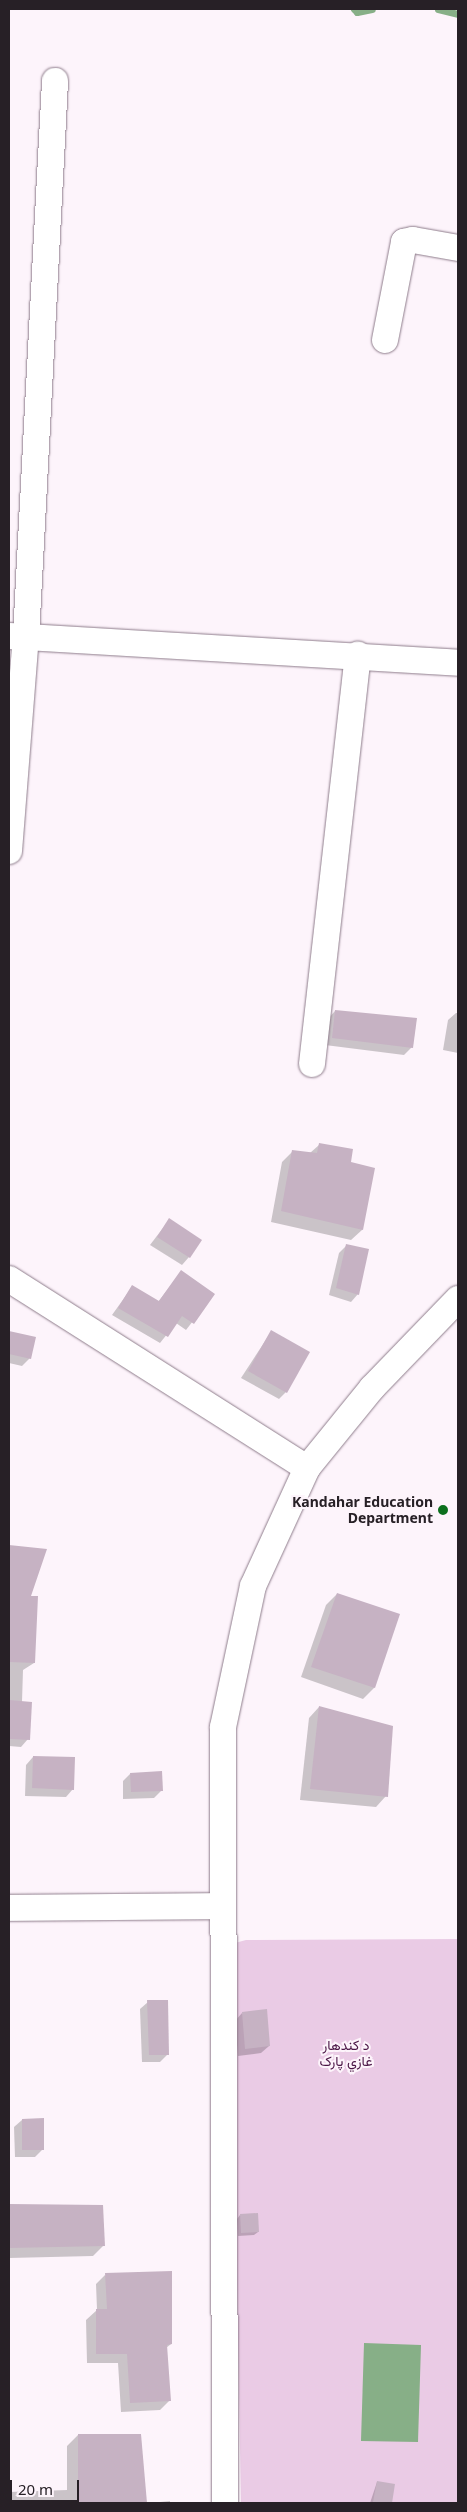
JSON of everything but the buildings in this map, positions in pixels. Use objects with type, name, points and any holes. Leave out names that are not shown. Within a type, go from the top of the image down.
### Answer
[{"type":"street","points":[[9,851],[17,637],[56,81]]},
{"type":"street","points":[[385,340],[404,242],[413,240],[452,250],[458,248]]},
{"type":"street","points":[[17,637],[358,655],[458,663]]},
{"type":"street","points":[[312,1064],[358,655]]},
{"type":"street","points":[[9,1279],[307,1468]]},
{"type":"street","points":[[225,2503],[221,1906],[223,1727],[253,1586],[307,1468],[372,1388],[458,1299]]},
{"type":"street","points":[[9,1908],[221,1906]]},
{"type":"green space","name":"د کندهار غازي پارک","points":[[458,1939],[458,2503],[241,2503],[231,1952],[235,1943],[246,1940]]},
{"type":"shaded area","points":[[364,2343],[421,2345],[418,2442],[361,2441]]},
{"type":"waterway","points":[[354,9],[357,12],[372,9]]},
{"type":"waterway","points":[[438,9],[458,14]]},
{"type":"place","name":"Kandahar Education Department","points":[[443,1510]]}]
